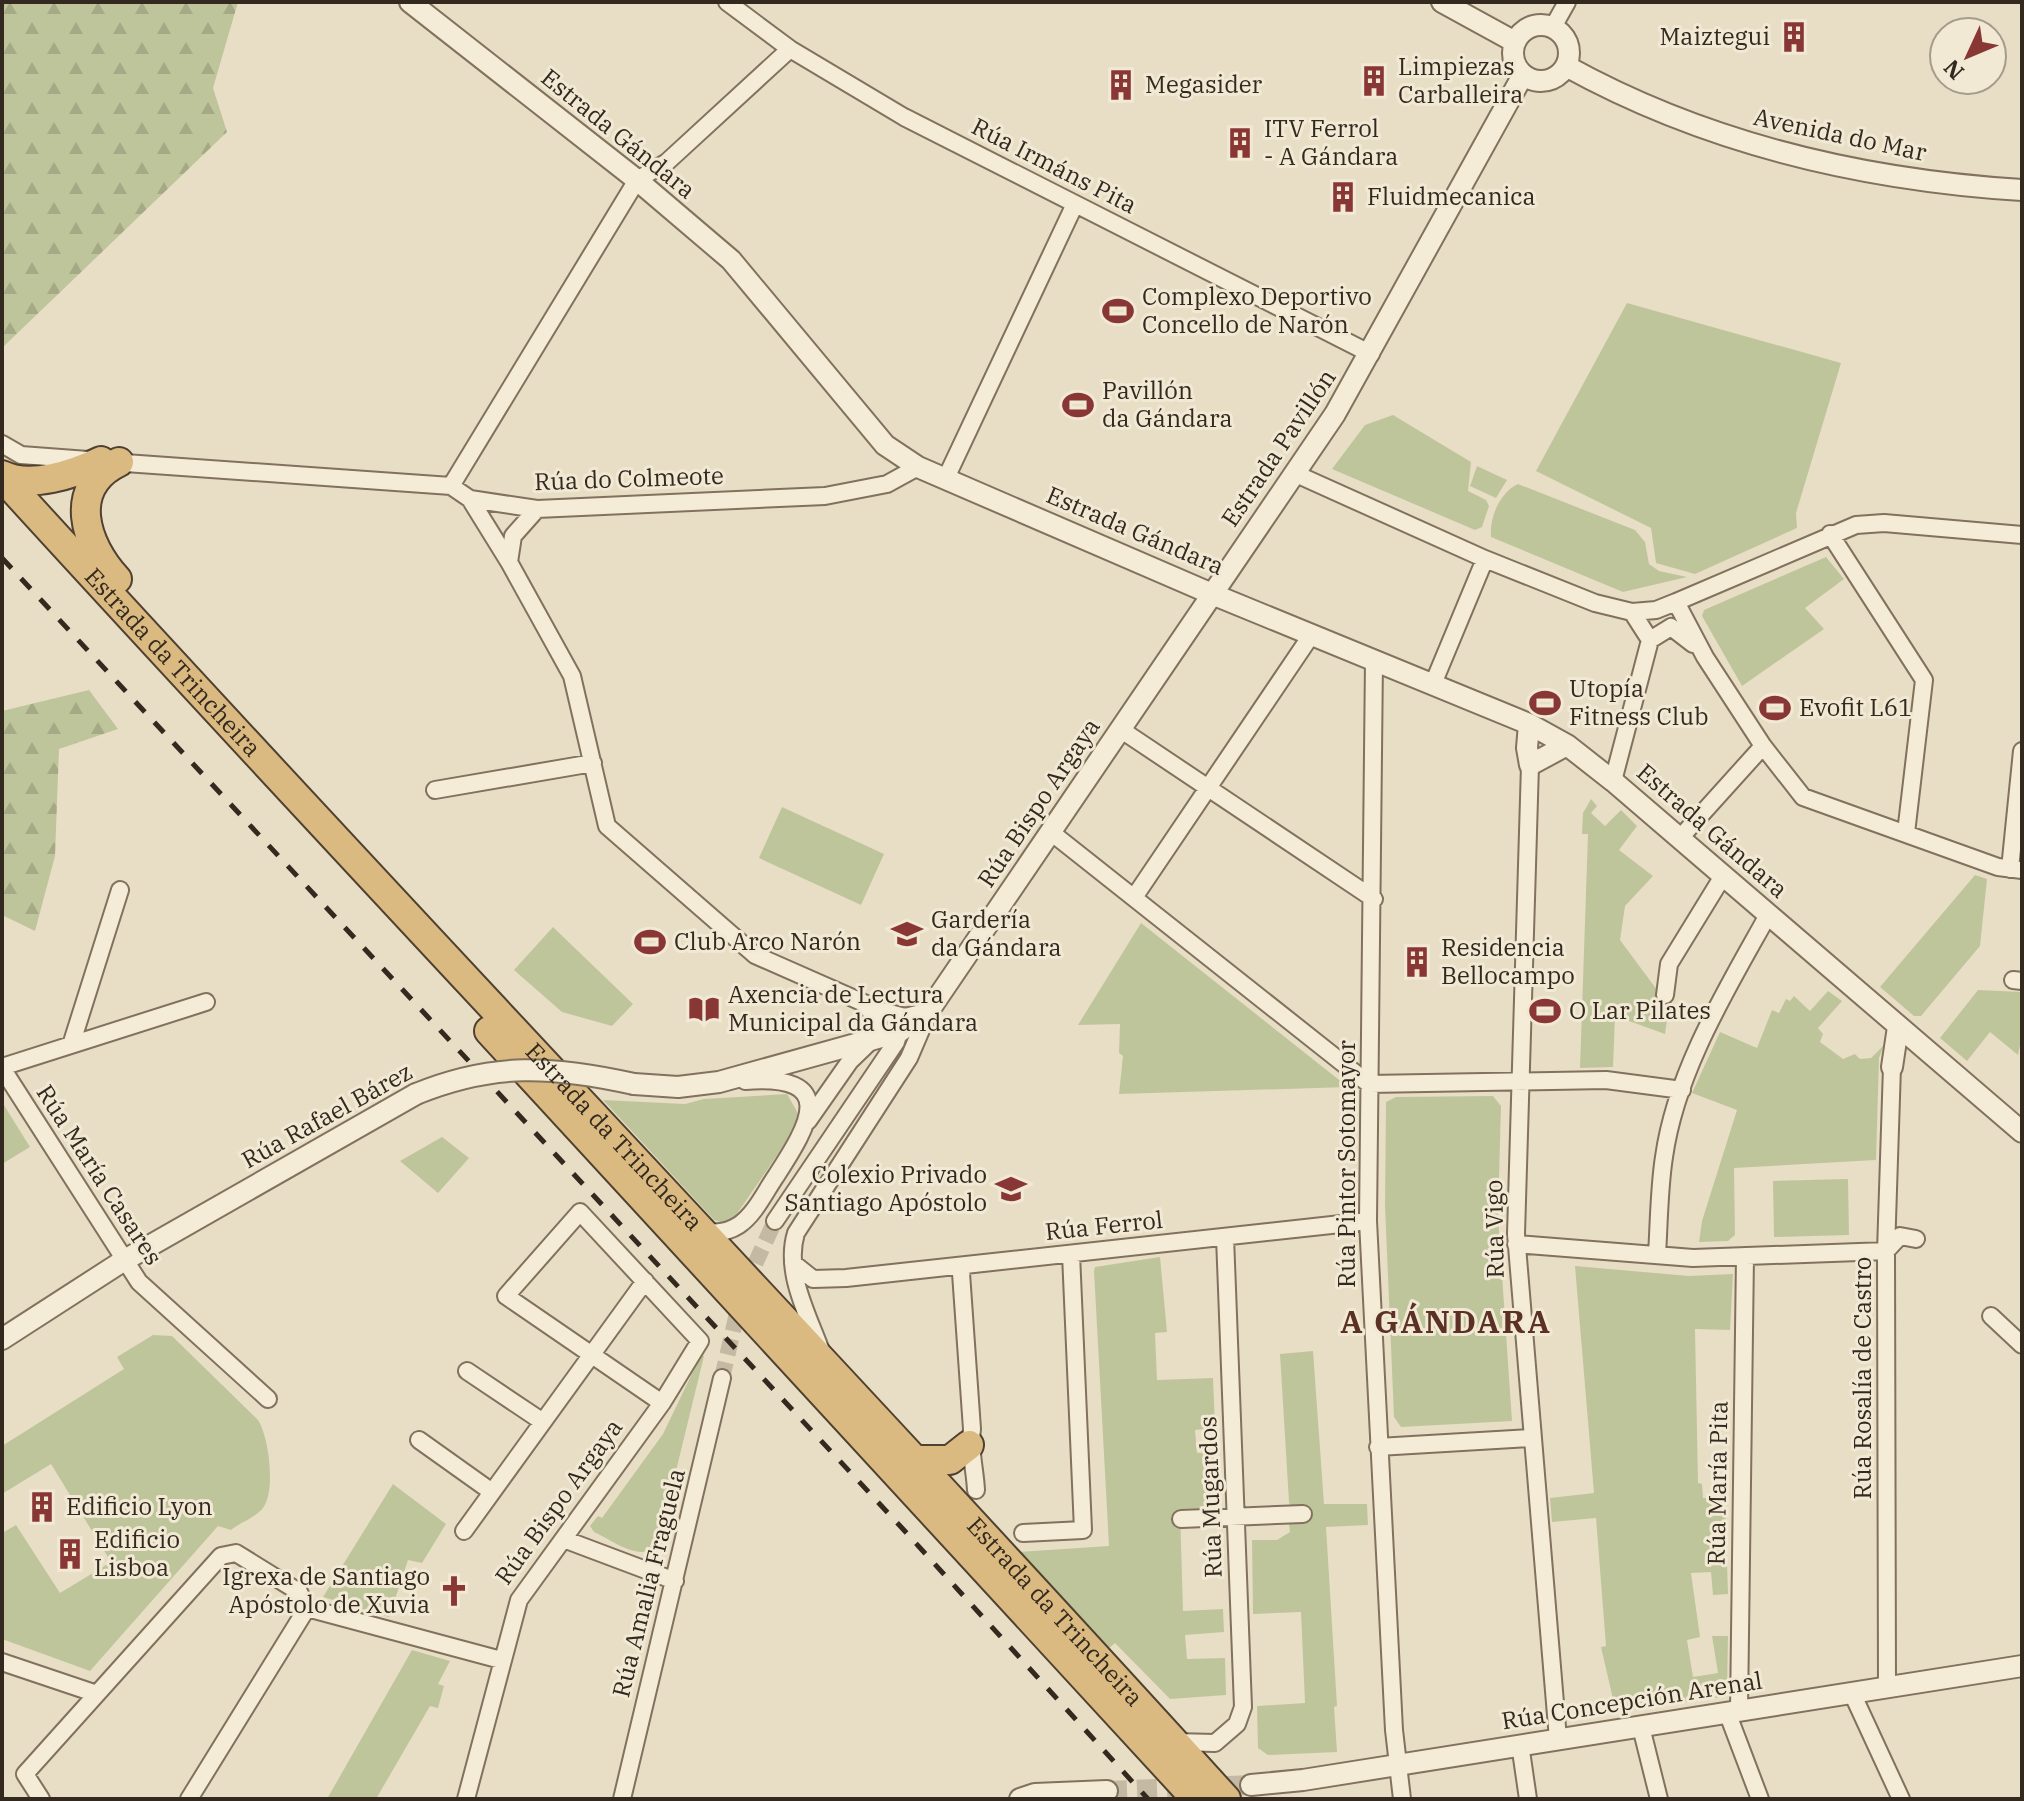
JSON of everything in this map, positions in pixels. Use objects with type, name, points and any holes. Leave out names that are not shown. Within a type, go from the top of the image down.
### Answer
[{"type":"highway","points":[[2,476],[14,480],[37,479],[110,462]]},
{"type":"highway","points":[[110,462],[96,479],[84,504],[84,518],[94,547],[101,562],[206,681],[217,712]]},
{"type":"highway","name":"Estrada da Trincheira","points":[[2,476],[217,712],[916,1460],[1226,1799]]},
{"type":"highway","name":"Estrada da Trincheira","points":[[2,505],[1196,1799]]},
{"type":"highway","points":[[916,1460],[950,1460],[969,1445]]},
{"type":"street","name":"Estrada Gándara","points":[[410,2],[637,180],[731,260],[885,445],[918,467],[1212,594],[1529,724],[1567,745],[2022,1132]]},
{"type":"street","name":"Rúa Irmáns Pita","points":[[727,2],[790,49],[904,117],[1371,354]]},
{"type":"street","points":[[1442,2],[1515,42]]},
{"type":"street","points":[[1553,27],[1567,2]]},
{"type":"street","points":[[1532,25],[1553,27],[1569,46],[1566,66],[1560,74],[1543,81],[1523,75],[1514,62],[1515,42],[1532,25]]},
{"type":"street","points":[[2,444],[21,455],[451,486],[637,180],[667,162],[790,49]]},
{"type":"street","name":"Avenida do Mar","points":[[1566,66],[1661,115],[1774,152],[1911,180],[2022,190]]},
{"type":"street","name":"Estrada Pavillón","points":[[1212,594],[1296,474],[1371,354],[1523,75]]},
{"type":"street","points":[[946,478],[1075,204]]},
{"type":"street","name":"Rúa do Colmeote","points":[[451,486],[470,499],[537,509],[825,496],[887,484],[918,467]]},
{"type":"street","points":[[1296,474],[1485,559],[1595,603],[1632,612],[1656,610],[1856,525],[1884,523],[2022,535]]},
{"type":"street","points":[[470,499],[572,676],[603,818],[619,836],[755,955],[864,1004],[905,1017],[930,1009]]},
{"type":"street","points":[[509,562],[513,536],[537,509]]},
{"type":"street","points":[[1830,534],[1924,680],[1906,833]]},
{"type":"street","points":[[1433,684],[1485,559]]},
{"type":"street","name":"Rúa Bispo Argaya","points":[[899,1032],[930,1009],[1212,594]]},
{"type":"street","points":[[1676,602],[1705,657],[1763,746],[1803,797],[2010,869],[2022,751]]},
{"type":"street","points":[[1632,612],[1650,640]]},
{"type":"street","points":[[1613,781],[1650,640],[1671,627],[1683,634],[1705,657]]},
{"type":"street","points":[[1135,896],[1312,634]]},
{"type":"street","name":"Rúa Pintor Sotomayor","points":[[1374,660],[1374,899],[1368,1221],[1378,1447],[1397,1764],[1402,1799]]},
{"type":"street","points":[[1529,724],[1527,748],[1530,765],[1567,745]]},
{"type":"street","points":[[1120,729],[1374,899]]},
{"type":"street","points":[[1680,838],[1763,746]]},
{"type":"street","points":[[435,790],[593,763]]},
{"type":"street","name":"Rúa Vigo","points":[[1530,765],[1516,1244],[1558,1739]]},
{"type":"street","points":[[1052,833],[1369,1084],[1606,1080],[1682,1090]]},
{"type":"street","points":[[1665,995],[1669,964],[1723,876]]},
{"type":"street","points":[[72,1042],[120,890]]},
{"type":"street","points":[[1657,1255],[1664,1156],[1682,1090],[1721,1001],[1768,915]]},
{"type":"street","points":[[3,1072],[72,1042],[206,1002]]},
{"type":"street","points":[[703,1231],[727,1230],[746,1219],[850,1061],[875,1039],[879,1028],[864,1004]]},
{"type":"street","points":[[829,1366],[793,1263],[793,1241],[802,1220],[909,1058],[930,1009]]},
{"type":"street","points":[[1892,1067],[1898,1027]]},
{"type":"street","points":[[775,1221],[896,1042],[899,1032]]},
{"type":"street","name":"Rúa Rafael Bárez","points":[[2,1339],[123,1261],[416,1094],[474,1075],[531,1068],[561,1069],[634,1084],[678,1087],[719,1082],[899,1032]]},
{"type":"street","points":[[1892,1067],[1908,1058],[1929,1053]]},
{"type":"street","name":"Rúa Rosalía de Castro","points":[[1887,1688],[1886,1251],[1892,1067]]},
{"type":"street","name":"Rúa María Casares","points":[[3,1072],[139,1282],[268,1399]]},
{"type":"street","points":[[719,1082],[785,1081],[806,1098],[808,1121]]},
{"type":"street","points":[[464,1531],[492,1492],[543,1422],[592,1354],[645,1281],[580,1212],[506,1296],[592,1354],[662,1403]]},
{"type":"street","name":"Rúa Ferrol","points":[[793,1263],[813,1279],[846,1278],[1368,1221]]},
{"type":"street","points":[[1516,1244],[1657,1255],[1745,1256],[1886,1251],[1900,1236],[1916,1239]]},
{"type":"street","name":"Rúa Mugardos","points":[[1174,1741],[1215,1743],[1237,1724],[1243,1707],[1225,1237]]},
{"type":"street","points":[[1023,1533],[1083,1530],[1071,1254]]},
{"type":"street","name":"Rúa María Pita","points":[[1733,1711],[1745,1256]]},
{"type":"street","points":[[964,1266],[961,1273],[972,1429],[969,1445],[973,1454],[976,1490]]},
{"type":"street","name":"Rúa Bispo Argaya","points":[[466,1799],[519,1600],[566,1540],[662,1403],[700,1341],[645,1281]]},
{"type":"street","points":[[1991,1316],[2022,1345]]},
{"type":"street","points":[[467,1371],[543,1422]]},
{"type":"street","name":"Rúa Amalia Fraguela","points":[[622,1799],[722,1378]]},
{"type":"street","points":[[1378,1447],[1531,1438]]},
{"type":"street","points":[[419,1440],[492,1492]]},
{"type":"street","points":[[1181,1519],[1303,1514]]},
{"type":"street","points":[[566,1540],[675,1581]]},
{"type":"street","points":[[41,1799],[25,1774],[221,1556],[236,1553],[299,1592],[307,1608],[501,1660]]},
{"type":"street","points":[[189,1799],[307,1608]]},
{"type":"street","points":[[2,1662],[97,1694]]},
{"type":"street","name":"Rúa Concepción Arenal","points":[[1251,1785],[2022,1666]]},
{"type":"street","points":[[1852,1693],[1901,1799]]},
{"type":"street","points":[[1733,1711],[1760,1799]]},
{"type":"street","points":[[1641,1727],[1659,1799]]},
{"type":"street","points":[[1520,1744],[1528,1799]]},
{"type":"street","points":[[1020,1799],[1035,1794],[1107,1791]]},
{"type":"green space","points":[[2,2],[238,2],[213,88],[227,132],[2,348]]},
{"type":"green space","points":[[1627,303],[1841,363],[1796,513],[1797,528],[1695,574],[1656,563],[1651,528],[1536,471]]},
{"type":"green space","points":[[1393,415],[1471,462],[1468,491],[1486,500],[1489,506],[1482,527],[1475,530],[1332,469],[1365,425]]},
{"type":"green space","points":[[1477,466],[1507,480],[1496,498],[1470,486]]},
{"type":"green space","points":[[1518,484],[1635,530],[1645,542],[1649,564],[1659,571],[1687,577],[1623,592],[1491,537],[1497,506],[1506,493]]},
{"type":"green space","points":[[1826,557],[1844,579],[1805,608],[1824,629],[1742,686],[1702,616],[1704,610]]},
{"type":"green space","points":[[89,690],[118,729],[59,749],[55,856],[35,931],[2,915],[2,711]]},
{"type":"green space","points":[[1591,799],[1597,806],[1591,813],[1605,826],[1621,810],[1637,826],[1619,850],[1653,876],[1625,906],[1620,940],[1669,1006],[1665,1034],[1615,1016],[1613,1067],[1580,1068],[1588,834],[1582,834],[1583,813]]},
{"type":"green space","points":[[782,807],[884,854],[861,905],[759,858]]},
{"type":"green space","points":[[1975,875],[1987,879],[1980,946],[1921,1016],[1914,1016],[1880,987]]},
{"type":"green space","points":[[1141,923],[1348,1087],[1119,1094],[1123,1056],[1119,1053],[1120,1024],[1078,1025]]},
{"type":"green space","points":[[553,927],[633,1004],[612,1026],[562,1012],[514,970]]},
{"type":"green space","points":[[1978,990],[2022,992],[2022,1036],[2018,1055],[1990,1032],[1967,1061],[1940,1038]]},
{"type":"green space","points":[[1828,991],[1842,1001],[1818,1028],[1823,1034],[1820,1042],[1843,1059],[1855,1054],[1860,1059],[1871,1058],[1884,1045],[1879,1058],[1876,1160],[1734,1168],[1735,1235],[1728,1241],[1699,1242],[1702,1221],[1737,1110],[1692,1093],[1720,1032],[1757,1048],[1772,1010],[1779,1013],[1786,999],[1790,1001],[1794,996],[1810,1011]]},
{"type":"green space","points":[[787,1094],[799,1115],[796,1128],[734,1218],[723,1223],[714,1220],[603,1100],[685,1104],[704,1099]]},
{"type":"green space","points":[[1493,1096],[1501,1106],[1498,1216],[1512,1421],[1401,1427],[1394,1417],[1385,1206],[1386,1102],[1396,1097]]},
{"type":"green space","points":[[2,1102],[30,1147],[2,1164]]},
{"type":"green space","points":[[442,1137],[469,1158],[438,1193],[400,1161]]},
{"type":"green space","points":[[1848,1179],[1849,1235],[1774,1237],[1773,1181]]},
{"type":"green space","points":[[1160,1257],[1167,1332],[1155,1333],[1157,1380],[1213,1378],[1215,1428],[1195,1430],[1197,1453],[1216,1452],[1219,1508],[1180,1509],[1183,1611],[1223,1609],[1224,1632],[1185,1635],[1187,1659],[1225,1658],[1226,1695],[1170,1699],[1115,1643],[1108,1649],[1018,1552],[1109,1546],[1094,1271],[1095,1267]]},
{"type":"green space","points":[[1575,1266],[1689,1276],[1733,1274],[1730,1330],[1695,1329],[1698,1483],[1702,1484],[1703,1498],[1725,1499],[1728,1594],[1713,1595],[1711,1572],[1691,1573],[1700,1637],[1687,1640],[1693,1677],[1718,1673],[1712,1636],[1728,1636],[1727,1693],[1723,1697],[1616,1712],[1601,1647],[1606,1646],[1596,1518],[1552,1522],[1550,1498],[1594,1493]]},
{"type":"green space","points":[[153,1335],[172,1336],[258,1420],[268,1451],[270,1477],[267,1500],[256,1515],[231,1530],[218,1526],[90,1671],[2,1639],[2,1533],[16,1525],[60,1593],[111,1562],[51,1464],[2,1494],[2,1446],[124,1369],[117,1357]]},
{"type":"green space","points":[[1313,1351],[1324,1504],[1367,1504],[1368,1525],[1326,1527],[1337,1752],[1268,1755],[1258,1748],[1257,1706],[1305,1703],[1301,1612],[1253,1614],[1252,1540],[1277,1540],[1290,1532],[1289,1524],[1295,1522],[1289,1502],[1280,1354]]},
{"type":"green space","points":[[701,1355],[704,1356],[658,1545],[643,1552],[627,1549],[594,1532],[590,1526],[598,1516],[602,1518],[663,1434]]},
{"type":"green space","points":[[393,1484],[446,1524],[422,1563],[408,1560],[389,1617],[323,1597]]},
{"type":"green space","points":[[412,1650],[450,1661],[438,1684],[444,1686],[438,1708],[430,1706],[376,1799],[327,1799]]},
{"type":"tunnel","points":[[722,1378],[742,1292],[775,1221]]},
{"type":"tunnel","points":[[1107,1791],[1251,1785]]},
{"type":"railway","points":[[2,558],[902,1528],[1148,1799]]},
{"type":"place","name":"Maiztegui","points":[[1794,37]]},
{"type":"place","name":"Limpiezas Carballeira","points":[[1374,81]]},
{"type":"place","name":"Megasider","points":[[1121,85]]},
{"type":"place","name":"ITV Ferrol - A Gándara","points":[[1240,143]]},
{"type":"place","name":"Fluidmecanica","points":[[1343,197]]},
{"type":"place","name":"Complexo Deportivo Concello de Narón","points":[[1118,311]]},
{"type":"place","name":"Pavillón da Gándara","points":[[1078,405]]},
{"type":"place","name":"Utopía Fitness Club","points":[[1545,703]]},
{"type":"place","name":"Evofit L61","points":[[1775,708]]},
{"type":"place","name":"Gardería da Gándara","points":[[907,934]]},
{"type":"place","name":"Club Arco Narón","points":[[650,942]]},
{"type":"place","name":"Residencia Bellocampo","points":[[1417,962]]},
{"type":"place","name":"Axencia de Lectura Municipal da Gándara","points":[[704,1009]]},
{"type":"place","name":"O Lar Pilates","points":[[1545,1011]]},
{"type":"place","name":"Colexio Privado Santiago Apóstolo","points":[[1011,1189]]},
{"type":"place","name":"Edificio Lyon","points":[[42,1507]]},
{"type":"place","name":"Edificio Lisboa","points":[[70,1554]]},
{"type":"place","name":"Igrexa de Santiago Apóstolo de Xuvia","points":[[454,1591]]},
{"type":"district","name":"A GÁNDARA","points":[[1446,1322]]}]
